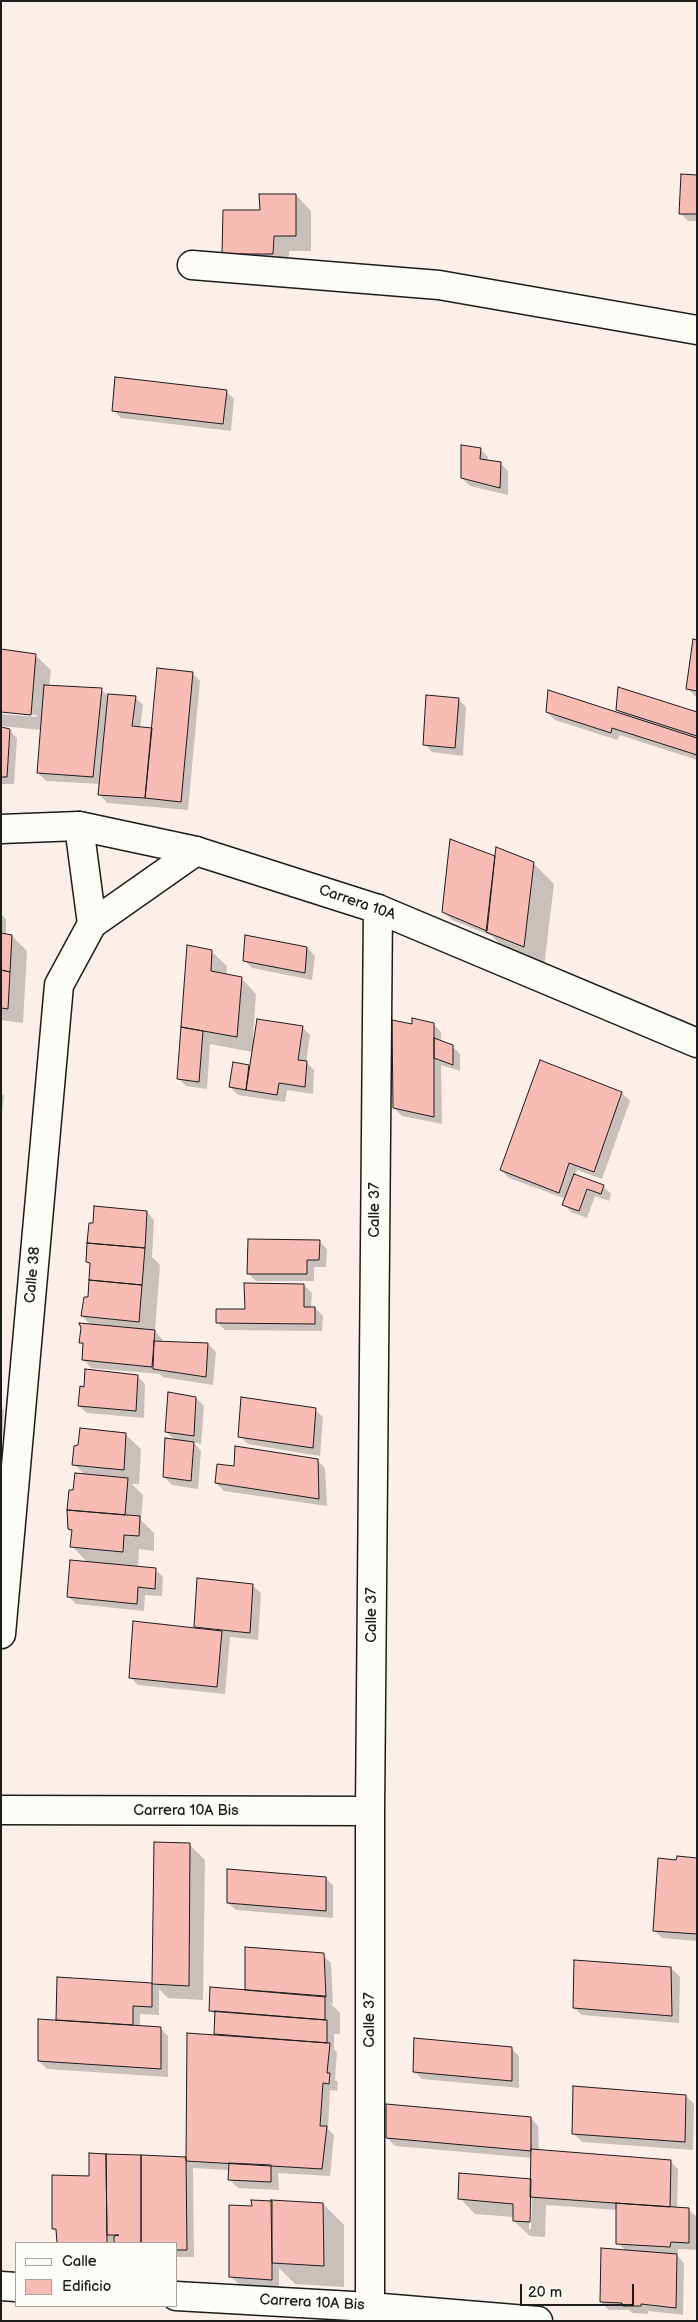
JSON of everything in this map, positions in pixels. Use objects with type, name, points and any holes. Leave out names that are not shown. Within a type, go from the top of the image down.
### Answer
[{"type":"street","points":[[192,265],[439,285],[697,330]]},
{"type":"street","points":[[79,826],[92,924],[196,851]]},
{"type":"street","name":"Carrera 10A","points":[[1,829],[79,826],[196,851],[378,908],[697,1043]]},
{"type":"street","name":"Calle 37","points":[[370,2314],[370,1811],[378,908]]},
{"type":"street","name":"Calle 38","points":[[1,1634],[59,985],[92,924]]},
{"type":"street","name":"Carrera 10A Bis","points":[[1,1810],[370,1811]]},
{"type":"street","points":[[1,2286],[15,2287]]},
{"type":"street","name":"Carrera 10A Bis","points":[[178,2296],[370,2314],[538,2321]]},
{"type":"building","points":[[681,174],[697,175],[697,214],[679,214]]},
{"type":"building","points":[[259,194],[296,194],[296,236],[274,236],[273,254],[222,254],[223,210],[260,210]]},
{"type":"building","points":[[115,377],[227,390],[223,424],[112,411]]},
{"type":"building","points":[[461,445],[481,448],[480,459],[501,462],[500,488],[461,478]]},
{"type":"building","points":[[693,639],[697,640],[697,691],[686,689]]},
{"type":"building","points":[[1,649],[36,654],[31,715],[1,712]]},
{"type":"building","points":[[157,668],[193,672],[181,802],[145,798]]},
{"type":"building","points":[[44,685],[102,688],[93,777],[37,773]]},
{"type":"building","points":[[618,687],[697,712],[697,736],[616,710]]},
{"type":"building","points":[[548,690],[697,738],[697,755],[612,728],[611,733],[546,712]]},
{"type":"building","points":[[108,694],[136,696],[132,726],[152,728],[145,798],[98,795]]},
{"type":"building","points":[[426,695],[459,698],[455,748],[423,745]]},
{"type":"building","points":[[1,727],[10,729],[7,777],[1,777]]},
{"type":"building","points":[[450,839],[495,856],[487,931],[442,912]]},
{"type":"building","points":[[496,847],[534,862],[524,947],[486,932]]},
{"type":"building","points":[[1,933],[12,935],[10,972],[1,970]]},
{"type":"building","points":[[245,935],[307,947],[305,973],[243,961]]},
{"type":"building","points":[[187,945],[212,950],[211,971],[242,977],[237,1037],[181,1027]]},
{"type":"building","points":[[1,970],[10,972],[8,1009],[1,1008]]},
{"type":"building","points":[[412,1018],[434,1023],[434,1117],[393,1108],[392,1020],[412,1024]]},
{"type":"building","points":[[257,1019],[303,1026],[298,1060],[307,1061],[305,1087],[279,1083],[277,1095],[246,1090]]},
{"type":"building","points":[[181,1027],[203,1031],[199,1082],[177,1079]]},
{"type":"building","points":[[434,1038],[453,1045],[453,1065],[434,1058]]},
{"type":"building","points":[[540,1060],[622,1092],[594,1172],[569,1163],[559,1193],[500,1170]]},
{"type":"building","points":[[233,1062],[249,1065],[246,1090],[229,1087]]},
{"type":"building","points":[[574,1174],[604,1185],[601,1194],[587,1189],[579,1211],[562,1205]]},
{"type":"building","points":[[94,1206],[147,1211],[145,1248],[87,1243],[89,1223],[93,1223]]},
{"type":"building","points":[[248,1239],[320,1240],[319,1260],[307,1260],[307,1274],[247,1274]]},
{"type":"building","points":[[87,1243],[145,1248],[142,1285],[89,1280],[90,1263],[86,1262]]},
{"type":"building","points":[[89,1280],[142,1285],[139,1322],[81,1316],[84,1297],[88,1297]]},
{"type":"building","points":[[244,1283],[304,1284],[304,1307],[315,1307],[315,1324],[216,1323],[216,1309],[245,1309]]},
{"type":"building","points":[[79,1323],[155,1330],[152,1367],[82,1360],[83,1343],[79,1343],[81,1328]]},
{"type":"building","points":[[154,1341],[208,1343],[206,1377],[153,1369]]},
{"type":"building","points":[[85,1369],[138,1375],[136,1411],[78,1406],[80,1386],[84,1387]]},
{"type":"building","points":[[168,1392],[196,1397],[194,1436],[165,1432]]},
{"type":"building","points":[[241,1397],[316,1408],[313,1448],[238,1437]]},
{"type":"building","points":[[80,1428],[126,1433],[124,1470],[72,1465],[74,1446],[78,1445]]},
{"type":"building","points":[[165,1438],[194,1442],[191,1481],[163,1477]]},
{"type":"building","points":[[235,1446],[318,1459],[319,1499],[215,1483],[217,1464],[234,1466]]},
{"type":"building","points":[[75,1473],[128,1478],[125,1515],[67,1510],[69,1490],[73,1490]]},
{"type":"building","points":[[67,1510],[140,1516],[139,1536],[124,1535],[123,1552],[70,1547],[72,1530],[68,1529]]},
{"type":"building","points":[[70,1560],[156,1568],[155,1589],[138,1587],[137,1604],[67,1597]]},
{"type":"building","points":[[197,1578],[253,1584],[250,1633],[194,1627]]},
{"type":"building","points":[[133,1621],[222,1631],[217,1687],[129,1678]]},
{"type":"building","points":[[154,1842],[190,1843],[189,1986],[152,1984]]},
{"type":"building","points":[[677,1856],[697,1858],[697,1934],[653,1931],[658,1858],[676,1860]]},
{"type":"building","points":[[227,1869],[326,1877],[326,1911],[227,1903]]},
{"type":"building","points":[[245,1947],[324,1953],[326,1997],[245,1990]]},
{"type":"building","points":[[574,1960],[671,1967],[672,2016],[573,2008]]},
{"type":"building","points":[[57,1977],[152,1983],[152,2007],[133,2006],[133,2025],[56,2020]]},
{"type":"building","points":[[210,1987],[325,1996],[325,2020],[209,2011]]},
{"type":"building","points":[[215,2011],[327,2020],[327,2043],[214,2034]]},
{"type":"building","points":[[38,2019],[161,2027],[161,2069],[38,2061]]},
{"type":"building","points":[[187,2033],[330,2043],[327,2073],[330,2073],[329,2084],[323,2083],[320,2126],[327,2126],[322,2169],[186,2161]]},
{"type":"building","points":[[414,2038],[512,2047],[512,2081],[413,2072]]},
{"type":"building","points":[[573,2086],[686,2095],[685,2142],[572,2134]]},
{"type":"building","points":[[386,2104],[531,2117],[531,2151],[386,2138]]},
{"type":"building","points":[[531,2149],[671,2160],[670,2207],[530,2197]]},
{"type":"building","points":[[89,2153],[106,2154],[107,2242],[57,2242],[56,2229],[52,2229],[52,2175],[89,2176]]},
{"type":"building","points":[[106,2154],[141,2155],[141,2242],[114,2242],[114,2236],[119,2235],[107,2235]]},
{"type":"building","points":[[141,2155],[186,2157],[187,2250],[178,2250],[178,2242],[141,2242]]},
{"type":"building","points":[[229,2163],[271,2165],[271,2182],[228,2180]]},
{"type":"building","points":[[459,2173],[531,2179],[530,2222],[513,2221],[513,2204],[458,2199]]},
{"type":"building","points":[[251,2200],[272,2201],[272,2280],[229,2277],[229,2205],[252,2206]]},
{"type":"building","points":[[271,2200],[323,2203],[324,2266],[272,2263]]},
{"type":"building","points":[[616,2203],[689,2208],[689,2243],[671,2242],[670,2247],[616,2244]]},
{"type":"building","points":[[601,2248],[677,2254],[676,2308],[641,2304],[641,2306],[623,2306],[622,2303],[600,2302]]}]
